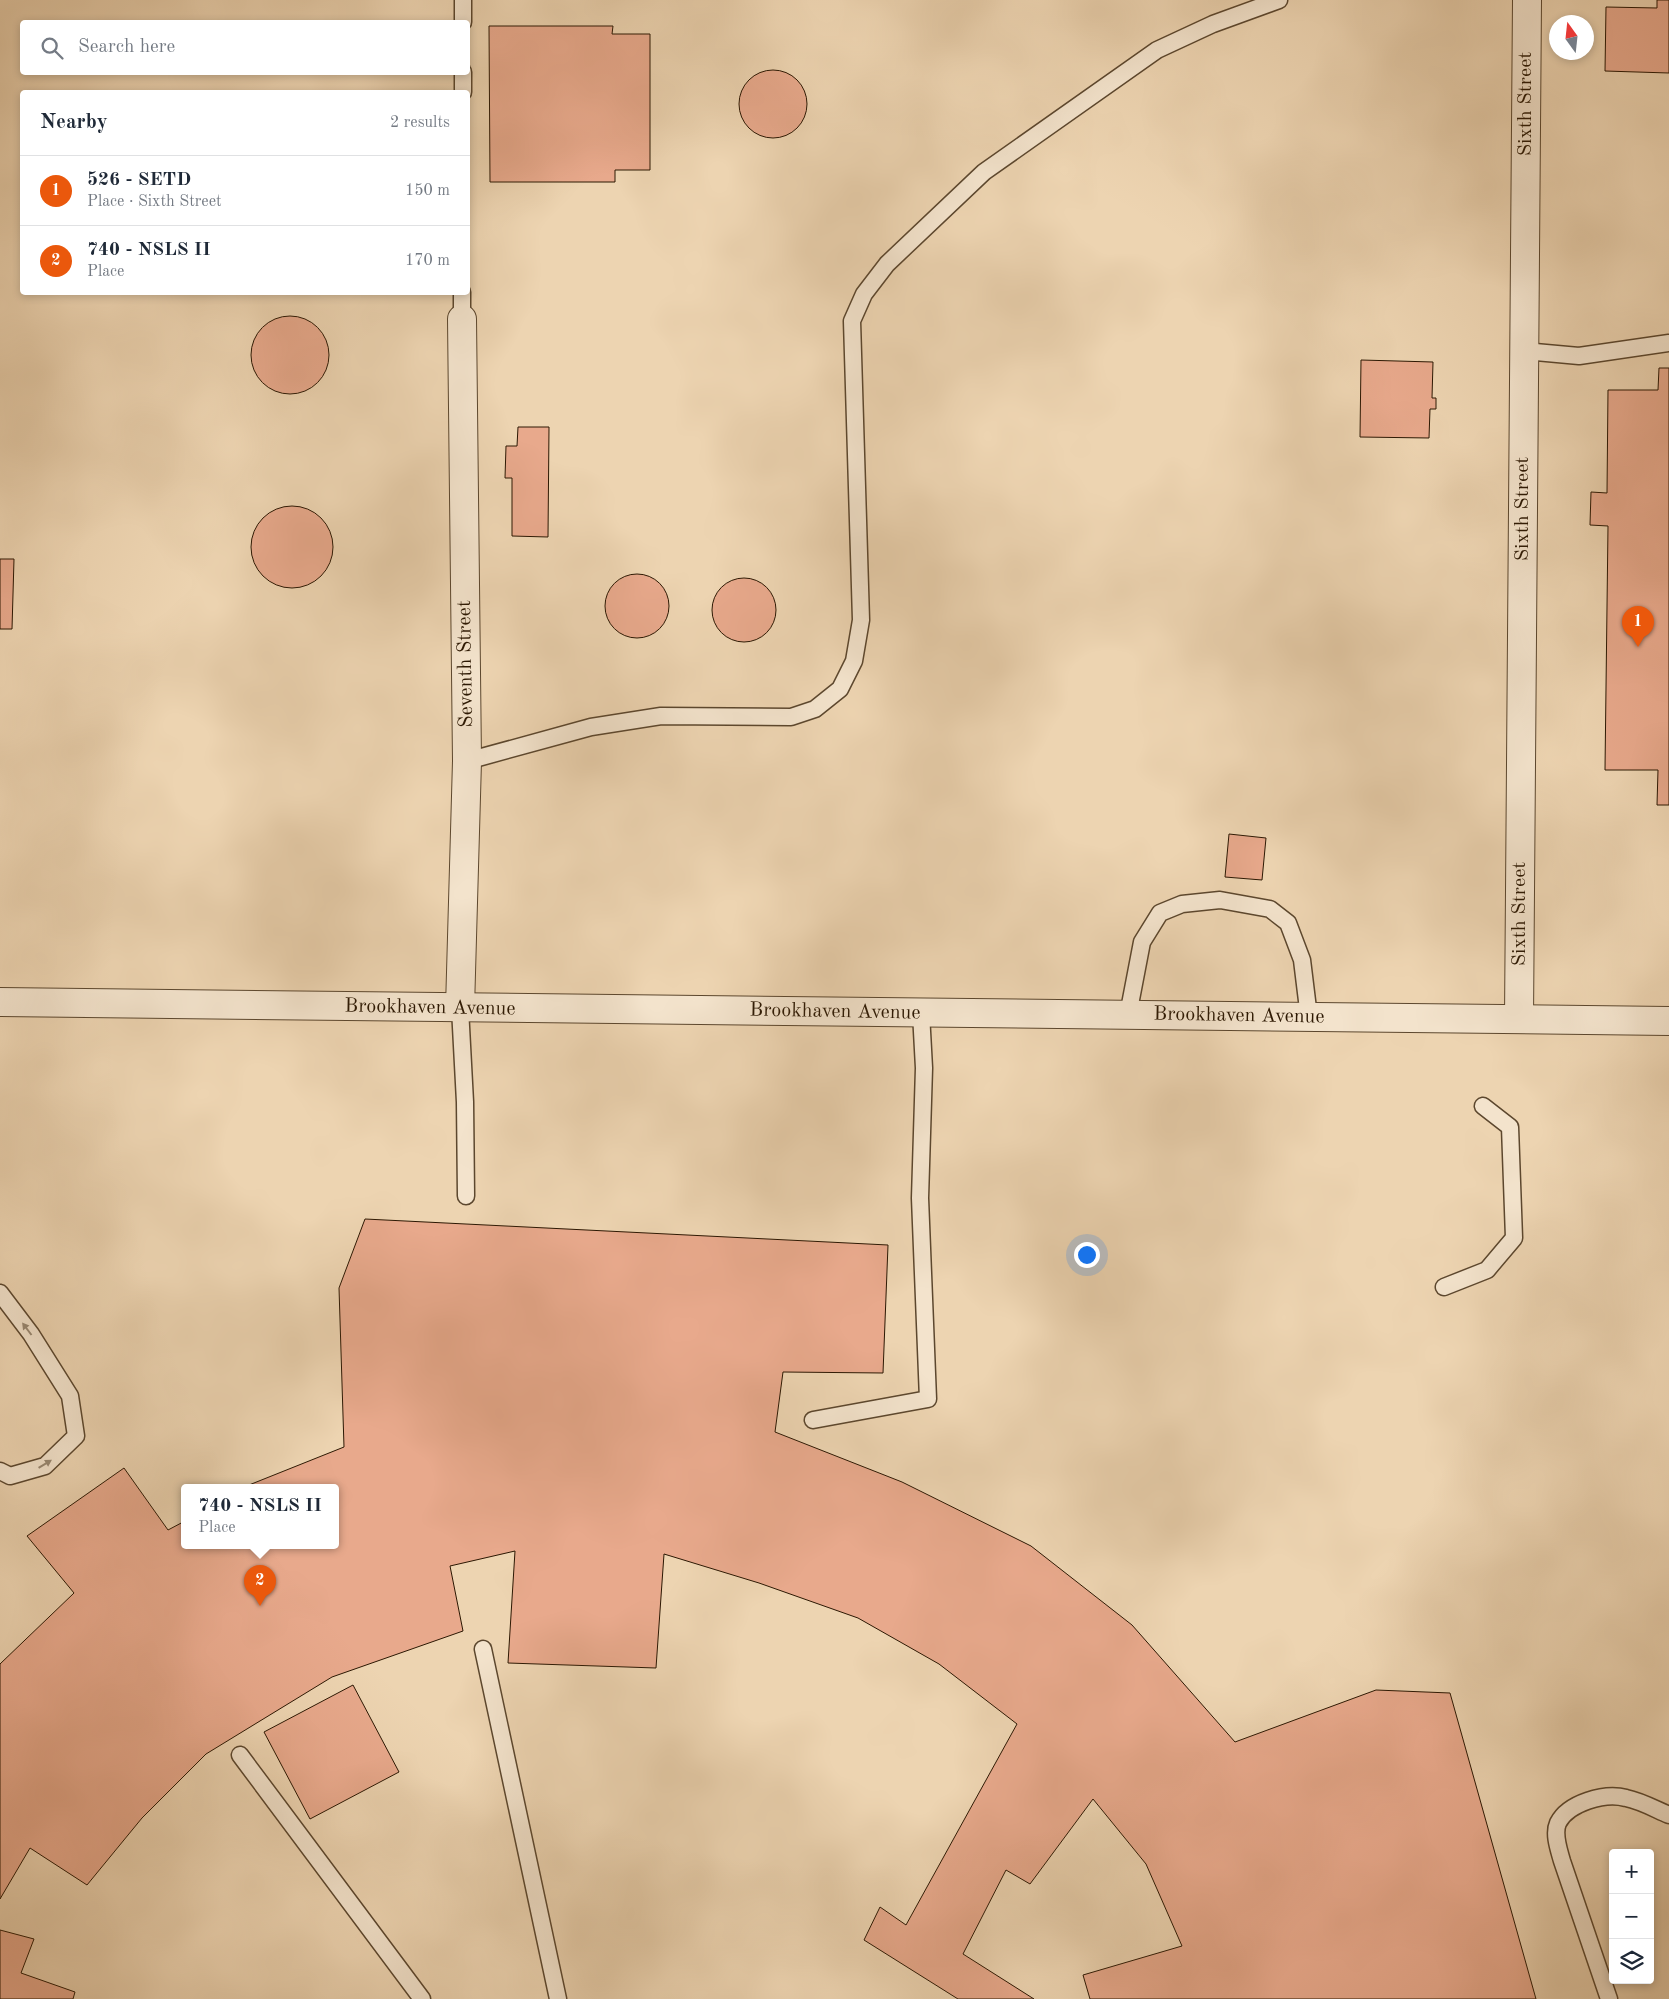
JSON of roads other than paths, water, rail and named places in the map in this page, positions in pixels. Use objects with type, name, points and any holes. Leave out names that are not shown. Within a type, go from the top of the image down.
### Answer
[{"type":"street","name":"Sixth Street","points":[[1519,1019],[1527,0]]},
{"type":"street","name":"Seventh Street","points":[[460,1008],[467,761],[462,306]]},
{"type":"street","name":"Brookhaven Avenue","points":[[0,1002],[1669,1021]]},
{"type":"lane","points":[[463,0],[463,20]]},
{"type":"lane","points":[[467,761],[591,727],[660,716],[791,717],[815,709],[840,689],[854,661],[861,620],[852,321],[864,294],[887,264],[984,172],[1157,50],[1213,24],[1279,0]]},
{"type":"lane","points":[[462,90],[463,75]]},
{"type":"lane","points":[[1524,351],[1578,356],[1669,343]]},
{"type":"lane","points":[[1128,1015],[1142,942],[1160,913],[1182,904],[1220,900],[1270,909],[1288,923],[1302,960],[1309,1017]]},
{"type":"lane","points":[[460,1008],[465,1102],[466,1196]]},
{"type":"lane","points":[[813,1420],[928,1399],[920,1198],[924,1068],[921,1013]]},
{"type":"lane","points":[[1444,1287],[1486,1270],[1514,1238],[1510,1127],[1483,1106]]},
{"type":"lane","points":[[0,1294],[31,1334],[70,1396],[76,1436],[46,1466],[10,1476],[0,1471]]},
{"type":"lane","points":[[483,1649],[558,1999]]},
{"type":"lane","points":[[240,1755],[422,1999]]},
{"type":"lane","points":[[1609,1999],[1562,1861],[1557,1841],[1557,1824],[1568,1811],[1586,1801],[1604,1797],[1625,1797],[1669,1815]]},
{"type":"place","name":"526 - SETD","points":[[1638,647]]},
{"type":"place","name":"740 - NSLS II","points":[[260,1606]]}]
